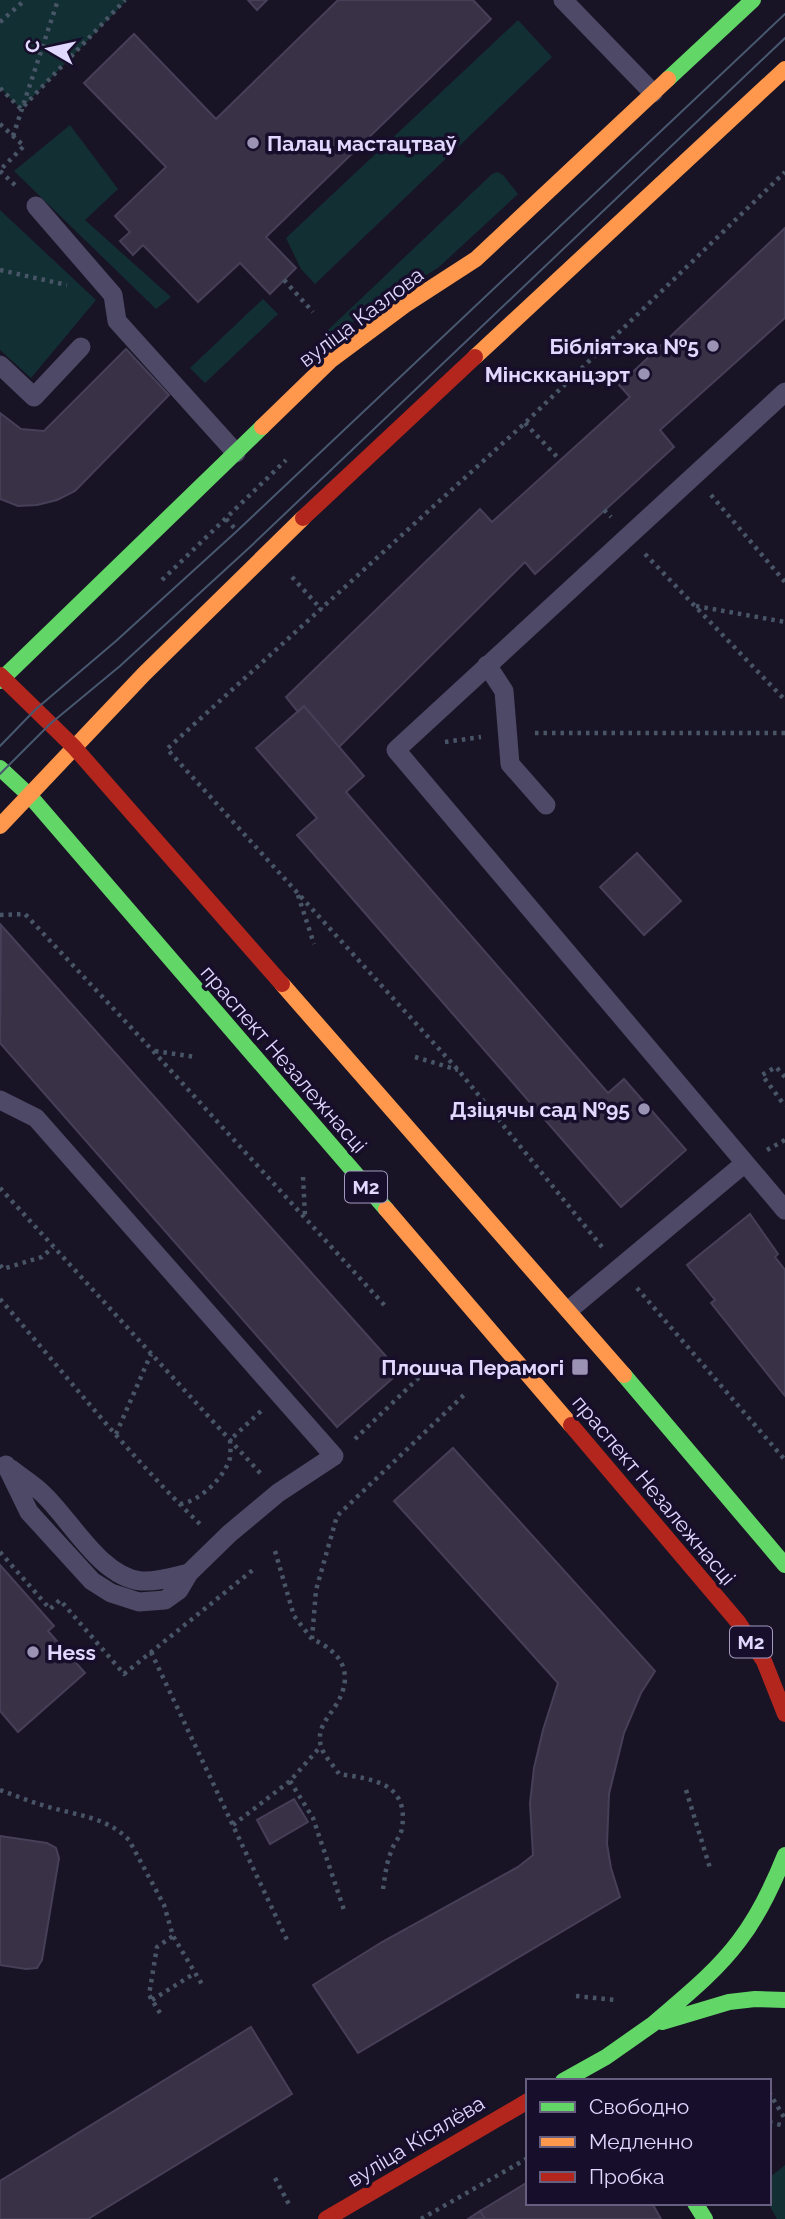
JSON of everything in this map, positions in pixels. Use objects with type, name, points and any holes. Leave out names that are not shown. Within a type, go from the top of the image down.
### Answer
[{"type":"main road","name":"вуліца Казлова","points":[[1,678],[331,360],[405,305],[477,259],[753,0]]},
{"type":"main road","points":[[0,826],[144,674],[335,486],[785,69]]},
{"type":"main road","points":[[1,678],[74,747],[569,1310],[785,1565]]},
{"type":"main road","name":"праспект Незалежнасці","points":[[0,768],[30,796],[703,1578],[738,1622],[764,1661],[785,1714]]},
{"type":"main road","points":[[568,2079],[609,2063],[730,1953],[755,1917],[785,1855]]},
{"type":"main road","points":[[653,2024],[729,2002],[785,2000]]},
{"type":"main road","name":"вуліца Кісялёва","points":[[326,2219],[526,2102]]},
{"type":"lane","points":[[564,0],[653,93]]},
{"type":"lane","points":[[36,206],[113,295],[117,321],[236,453]]},
{"type":"lane","points":[[0,365],[34,397],[81,347]]},
{"type":"lane","points":[[785,392],[396,750],[785,1210]]},
{"type":"lane","points":[[487,665],[505,691],[510,764],[546,805]]},
{"type":"lane","points":[[0,1100],[36,1118],[334,1456],[278,1493],[229,1534],[189,1573],[140,1581],[123,1576],[106,1565],[42,1493],[3,1462]]},
{"type":"lane","points":[[569,1310],[745,1163]]},
{"type":"path","points":[[0,22],[25,0]]},
{"type":"path","points":[[13,136],[58,0]]},
{"type":"path","points":[[115,0],[121,6]]},
{"type":"path","points":[[21,109],[125,0]]},
{"type":"path","points":[[0,88],[21,109]]},
{"type":"path","points":[[0,124],[24,146],[0,170]]},
{"type":"path","points":[[477,1094],[459,1070],[167,749],[524,423],[785,172]]},
{"type":"path","points":[[0,270],[113,295]]},
{"type":"path","points":[[284,280],[313,312]]},
{"type":"path","points":[[524,423],[560,460]]},
{"type":"path","points":[[157,585],[290,456]]},
{"type":"path","points":[[694,476],[785,582]]},
{"type":"path","points":[[226,519],[237,531]]},
{"type":"path","points":[[628,536],[785,701]]},
{"type":"path","points":[[301,585],[322,610]]},
{"type":"path","points":[[695,606],[785,622]]},
{"type":"path","points":[[396,750],[508,733],[785,733]]},
{"type":"path","points":[[297,893],[314,944]]},
{"type":"path","points":[[0,915],[24,914],[387,1308]]},
{"type":"path","points":[[153,1051],[195,1057]]},
{"type":"path","points":[[415,1057],[459,1070]]},
{"type":"path","points":[[785,1077],[775,1066],[762,1075],[785,1106]]},
{"type":"path","points":[[303,1177],[305,1217]]},
{"type":"path","points":[[0,1188],[278,1493]]},
{"type":"path","points":[[0,1265],[3,1269],[42,1257],[53,1247]]},
{"type":"path","points":[[0,1299],[179,1504],[189,1503],[209,1489],[224,1470],[230,1457],[230,1440],[279,1395]]},
{"type":"path","points":[[116,1434],[151,1354]]},
{"type":"path","points":[[334,1456],[435,1362]]},
{"type":"path","points":[[312,1639],[316,1590],[337,1516],[466,1393]]},
{"type":"path","points":[[275,1551],[294,1616],[312,1639],[329,1647],[341,1659],[345,1678],[338,1703],[322,1724],[321,1746],[339,1774],[373,1779],[392,1788],[401,1803],[402,1829],[391,1852],[383,1889]]},
{"type":"path","points":[[0,1552],[50,1609],[60,1600],[65,1606]]},
{"type":"path","points":[[151,1652],[288,1942]]},
{"type":"path","points":[[233,1825],[290,1781],[321,1746]]},
{"type":"path","points":[[290,1781],[313,1818],[344,1910]]},
{"type":"path","points":[[0,1790],[40,1805],[103,1822],[122,1833],[129,1840],[164,1905],[173,1936],[203,1986]]},
{"type":"path","points":[[686,1790],[710,1868]]},
{"type":"path","points":[[160,2013],[149,1995],[157,1947],[173,1936]]},
{"type":"path","points":[[152,2000],[195,1973]]},
{"type":"path","points":[[576,1996],[615,2000]]},
{"type":"path","points":[[771,2095],[785,2119]]},
{"type":"path","points":[[421,2219],[526,2159]]},
{"type":"path","points":[[275,2178],[297,2219]]},
{"type":"green space","points":[[0,0],[127,0],[21,109],[0,88]]},
{"type":"green space","points":[[518,20],[552,57],[315,284],[301,269],[286,238]]},
{"type":"green space","points":[[70,125],[118,189],[85,220],[171,297],[156,309],[14,171]]},
{"type":"green space","points":[[497,172],[503,175],[518,194],[439,267],[331,336],[326,332],[492,174]]},
{"type":"green space","points":[[0,210],[96,300],[31,378],[0,350]]},
{"type":"green space","points":[[263,299],[278,314],[205,383],[190,368]]},
{"type":"green space","points":[[785,2165],[785,2219],[777,2219],[769,2205],[771,2176]]},
{"type":"building","points":[[248,0],[267,0],[257,10]]},
{"type":"building","name":"Палац мастацтваў","points":[[338,0],[473,0],[491,19],[266,237],[296,268],[270,294],[240,263],[198,302],[143,245],[133,255],[120,241],[130,232],[115,216],[166,167],[84,83],[134,34],[216,119]]},
{"type":"building","points":[[785,228],[785,318],[660,430],[674,447],[535,574],[525,562],[339,747],[304,706],[298,712],[286,697],[480,509],[492,522],[630,397],[619,385]]},
{"type":"building","points":[[126,349],[169,395],[75,491],[57,500],[37,505],[18,506],[0,499],[0,413],[21,429],[44,431]]},
{"type":"building","points":[[304,706],[364,776],[346,792],[608,1093],[624,1079],[686,1150],[621,1207],[297,835],[317,818],[256,748]]},
{"type":"building","points":[[637,853],[681,901],[644,935],[600,887]]},
{"type":"building","points":[[1,925],[400,1372],[337,1427],[0,1043]]},
{"type":"building","points":[[750,1214],[778,1254],[775,1257],[785,1270],[785,1396],[711,1303],[715,1300],[687,1265]]},
{"type":"building","points":[[453,1448],[655,1671],[641,1693],[624,1733],[609,1794],[607,1844],[620,1897],[358,2053],[313,1985],[382,1942],[518,1867],[533,1855],[530,1803],[534,1768],[558,1683],[394,1501]]},
{"type":"building","name":"Hess","points":[[0,1565],[54,1626],[48,1631],[85,1673],[18,1732],[0,1711]]},
{"type":"building","points":[[294,1799],[308,1822],[270,1844],[257,1820]]},
{"type":"building","points":[[0,1836],[47,1843],[56,1848],[59,1858],[42,1960],[37,1968],[0,1965]]},
{"type":"building","points":[[251,2027],[292,2094],[88,2219],[0,2219],[0,2181]]},
{"type":"building","points":[[526,2183],[526,2205],[653,2205],[661,2219],[485,2219],[480,2211]]},
{"type":"building","points":[[480,2211],[485,2219],[468,2219]]},
{"type":"tram line","points":[[0,746],[36,709],[116,641],[237,531],[785,14]]},
{"type":"tram line","points":[[0,774],[50,724],[120,666],[250,547],[785,38]]},
{"type":"traffic: fast","points":[[668,79],[753,0]]},
{"type":"traffic: fast","points":[[0,681],[262,427]]},
{"type":"traffic: fast","points":[[0,768],[30,796],[386,1209]]},
{"type":"traffic: fast","points":[[624,1375],[785,1565]]},
{"type":"traffic: fast","points":[[653,2024],[730,1953],[765,1900],[785,1855]]},
{"type":"traffic: fast","points":[[662,2022],[729,2002],[785,2000]]},
{"type":"traffic: fast","points":[[567,2079],[606,2057],[653,2024]]},
{"type":"traffic: fast","points":[[696,2205],[705,2219]]},
{"type":"traffic: slow","points":[[475,357],[785,69]]},
{"type":"traffic: slow","points":[[262,427],[331,360],[405,305],[476,259],[668,79]]},
{"type":"traffic: slow","points":[[0,826],[144,674],[303,518]]},
{"type":"traffic: slow","points":[[282,984],[624,1375]]},
{"type":"traffic: slow","points":[[386,1209],[571,1425]]},
{"type":"traffic: jam","points":[[303,518],[475,357]]},
{"type":"traffic: jam","points":[[0,675],[74,747],[282,984]]},
{"type":"traffic: jam","points":[[571,1425],[738,1622],[764,1661],[785,1714]]},
{"type":"traffic: jam","points":[[326,2219],[526,2102]]},
{"type":"place","name":"Палац мастацтваў","points":[[253,143]]},
{"type":"place","name":"Бібліятэка №5","points":[[713,346]]},
{"type":"place","name":"Мінскканцэрт","points":[[644,374]]},
{"type":"place","name":"Дзіцячы сад №95","points":[[644,1109]]},
{"type":"place","name":"Плошча Перамогі","points":[[580,1367]]},
{"type":"place","name":"Hess","points":[[33,1652]]}]
